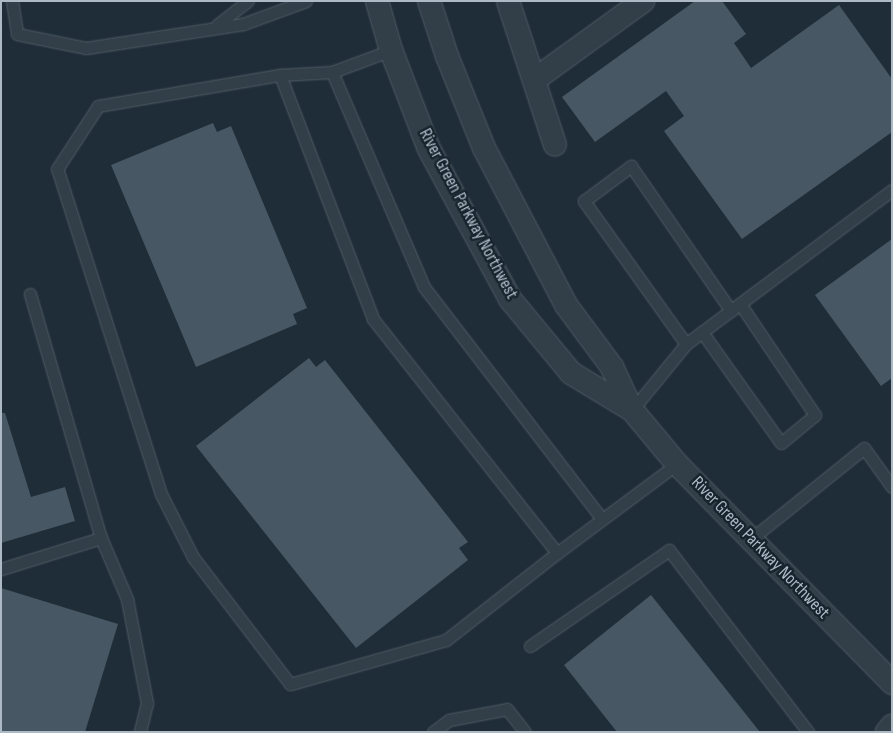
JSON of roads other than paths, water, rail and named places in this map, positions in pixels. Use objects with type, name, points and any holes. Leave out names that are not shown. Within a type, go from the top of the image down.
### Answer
[{"type":"street","name":"River Green Parkway Northwest","points":[[377,1],[391,50],[429,149],[510,298],[572,373],[632,410]]},
{"type":"street","name":"River Green Parkway Northwest","points":[[429,1],[447,56],[484,148],[566,304],[612,367],[632,410],[677,464],[892,683]]},
{"type":"street","points":[[508,1],[555,145]]},
{"type":"street","points":[[534,80],[630,5]]},
{"type":"street","points":[[887,732],[892,726]]},
{"type":"lane","points":[[12,1],[17,34],[86,48],[217,25],[242,24],[304,2]]},
{"type":"lane","points":[[217,25],[248,1]]},
{"type":"lane","points":[[391,50],[332,72],[280,75],[98,106],[57,169],[161,494],[193,557],[290,684],[446,640],[557,553],[677,464]]},
{"type":"lane","points":[[332,72],[424,287],[602,519]]},
{"type":"lane","points":[[280,75],[373,319],[557,553]]},
{"type":"lane","points":[[686,344],[584,201],[631,166],[815,414],[781,443],[702,332]]},
{"type":"lane","points":[[632,410],[686,344],[892,190]]},
{"type":"lane","points":[[30,294],[101,538],[127,599],[147,704],[140,732]]},
{"type":"lane","points":[[751,539],[864,448],[892,487]]},
{"type":"lane","points":[[1,569],[101,538]]},
{"type":"lane","points":[[530,646],[669,550],[808,732]]},
{"type":"lane","points":[[433,732],[449,720],[507,709],[524,732]]}]
